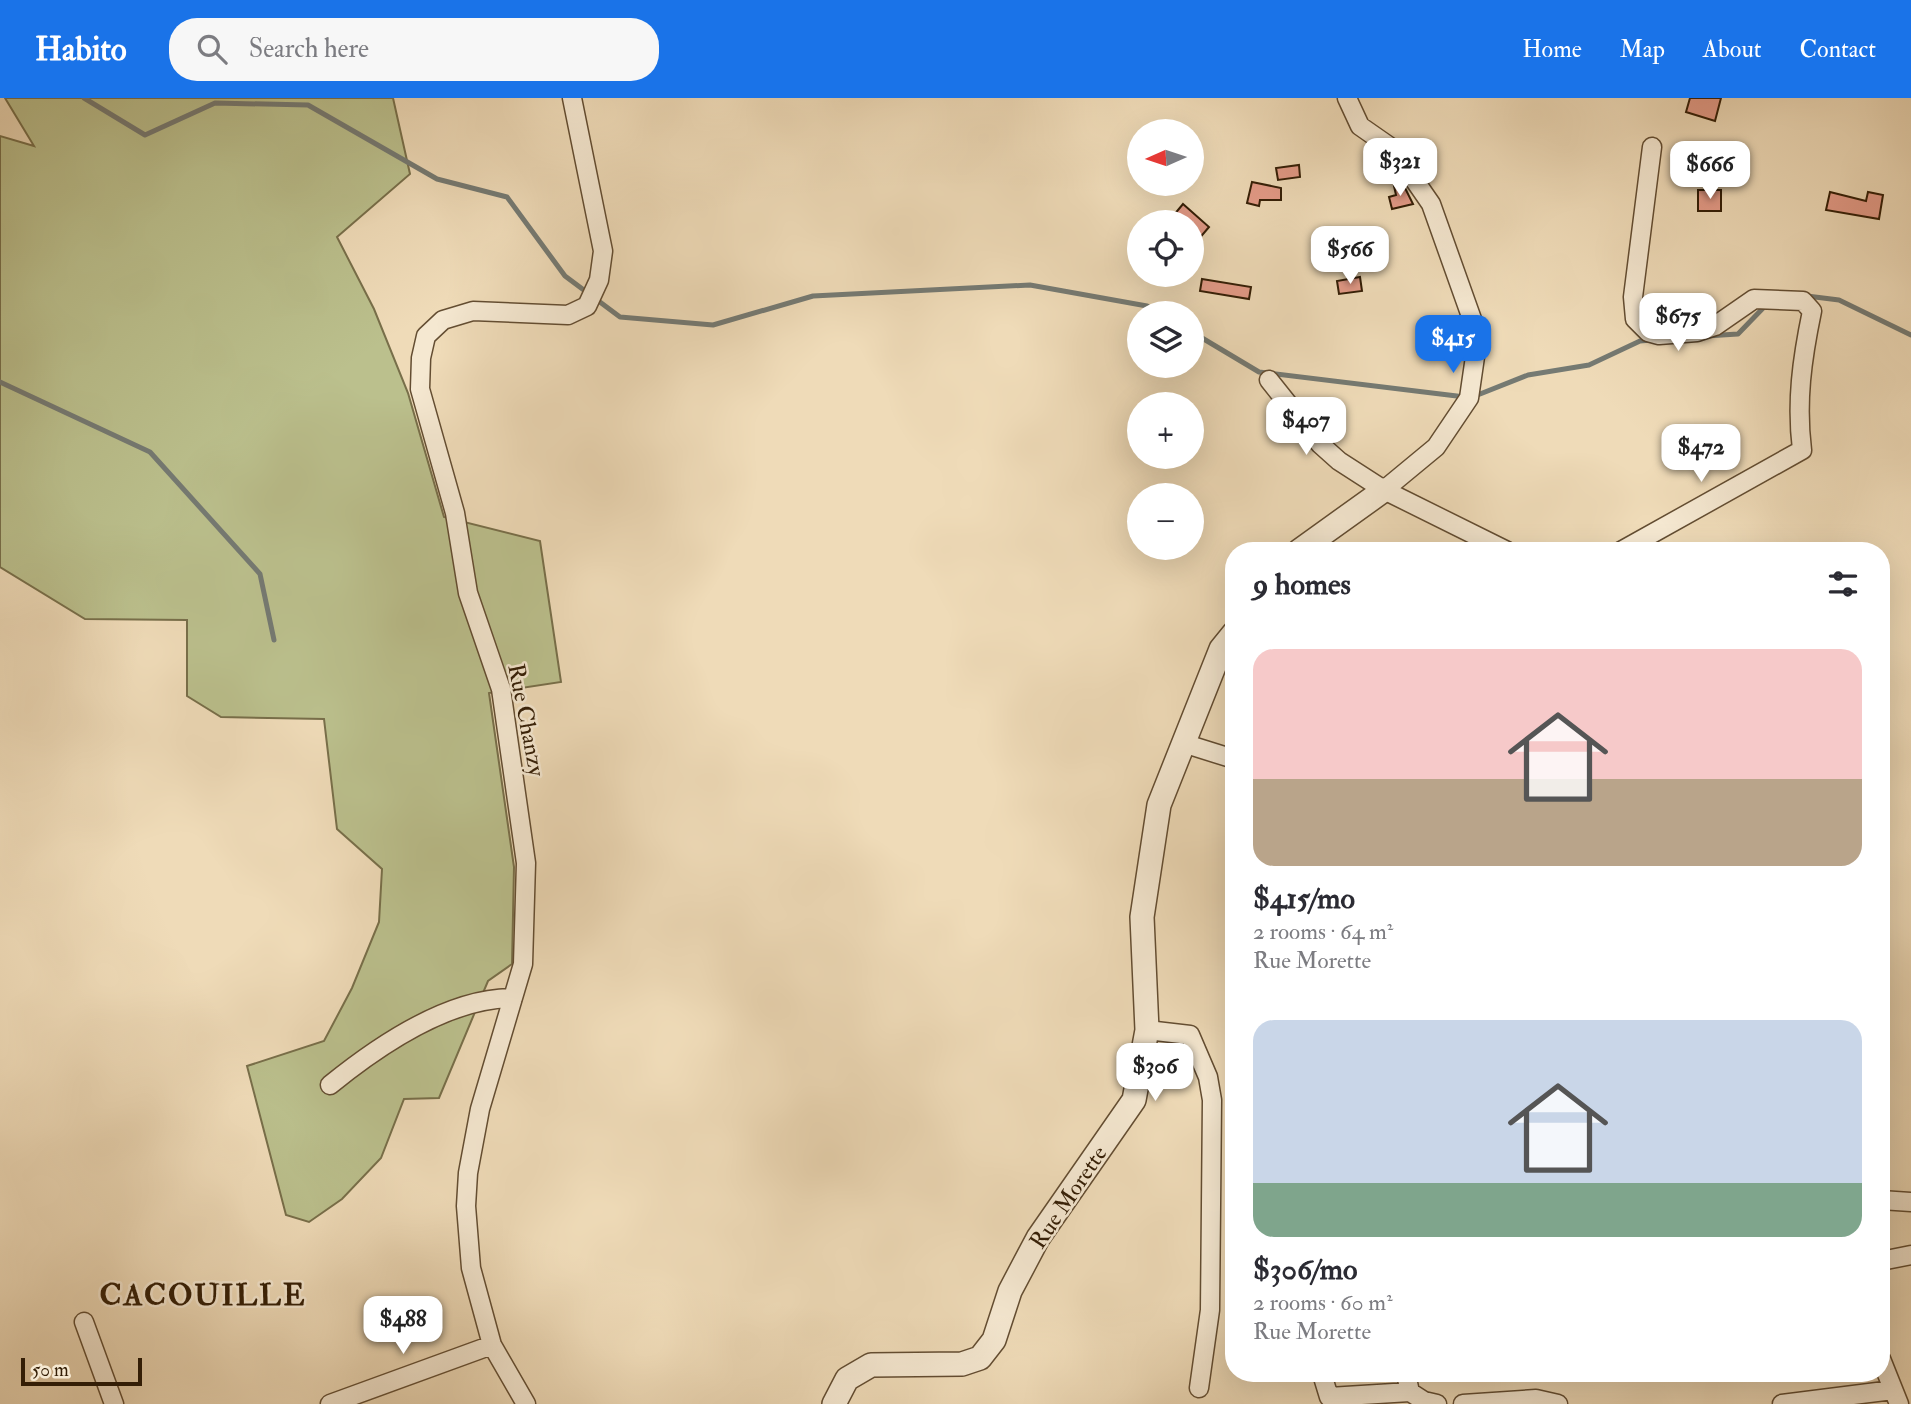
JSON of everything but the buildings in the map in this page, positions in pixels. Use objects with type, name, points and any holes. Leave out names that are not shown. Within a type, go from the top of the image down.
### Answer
[{"type":"street","name":"Rue Chanzy","points":[[526,1404],[492,1345],[471,1268],[468,1173],[480,1109],[523,964],[526,863],[501,689],[468,593],[455,513],[420,389],[421,358],[426,336],[443,320],[473,311],[568,315],[587,306],[599,279],[603,250],[572,98]]},
{"type":"street","points":[[1312,542],[1384,490],[1436,447],[1469,398],[1478,336],[1431,204],[1394,149],[1360,126],[1347,98]]},
{"type":"street","points":[[1637,542],[1802,450],[1798,416],[1800,372],[1812,311],[1803,301],[1754,299],[1716,326],[1673,334],[1648,332],[1635,318],[1633,297],[1652,147]]},
{"type":"street","points":[[1269,380],[1320,444],[1339,461],[1384,490],[1489,542]]},
{"type":"street","name":"Rue Morette","points":[[834,1404],[848,1379],[871,1365],[962,1364],[980,1358],[994,1340],[1010,1291],[1038,1238],[1133,1100],[1147,1030],[1142,917],[1160,805],[1225,644]]},
{"type":"street","points":[[1186,744],[1225,757]]},
{"type":"street","points":[[330,1085],[374,1049],[435,1019],[492,998],[513,998]]},
{"type":"street","points":[[1147,1030],[1190,1035],[1208,1077],[1212,1100],[1210,1310],[1199,1388]]},
{"type":"street","points":[[1890,1201],[1911,1202]]},
{"type":"street","points":[[1890,1259],[1911,1255]]},
{"type":"street","points":[[84,1322],[114,1404]]},
{"type":"street","points":[[330,1404],[492,1345]]},
{"type":"street","points":[[1324,1382],[1329,1397],[1410,1392],[1424,1401],[1437,1404]]},
{"type":"street","points":[[1408,1382],[1410,1392]]},
{"type":"street","points":[[1782,1404],[1896,1397]]},
{"type":"street","points":[[1463,1404],[1536,1399],[1555,1403]]},
{"type":"green space","points":[[5,98],[393,98],[410,174],[337,237],[374,309],[408,393],[444,517],[540,541],[561,682],[489,693],[514,867],[512,964],[488,981],[439,1098],[404,1099],[381,1158],[342,1199],[309,1222],[286,1215],[247,1066],[324,1041],[352,988],[379,922],[382,869],[337,829],[324,719],[221,717],[187,696],[187,620],[85,619],[0,567],[0,136],[34,146]]},
{"type":"waterway","points":[[84,98],[145,135],[215,103],[308,105],[437,179],[507,197],[565,276],[620,317],[713,325],[813,296],[1030,285],[1127,302]]},
{"type":"waterway","points":[[1807,296],[1839,300],[1911,335]]},
{"type":"waterway","points":[[1706,336],[1738,334],[1767,304]]},
{"type":"waterway","points":[[1204,339],[1259,372],[1465,397]]},
{"type":"waterway","points":[[1475,396],[1528,375],[1589,365],[1640,341],[1651,340]]},
{"type":"waterway","points":[[0,382],[150,452],[260,574],[274,640]]},
{"type":"district","name":"CACOUILLE","points":[[203,1295]]}]
